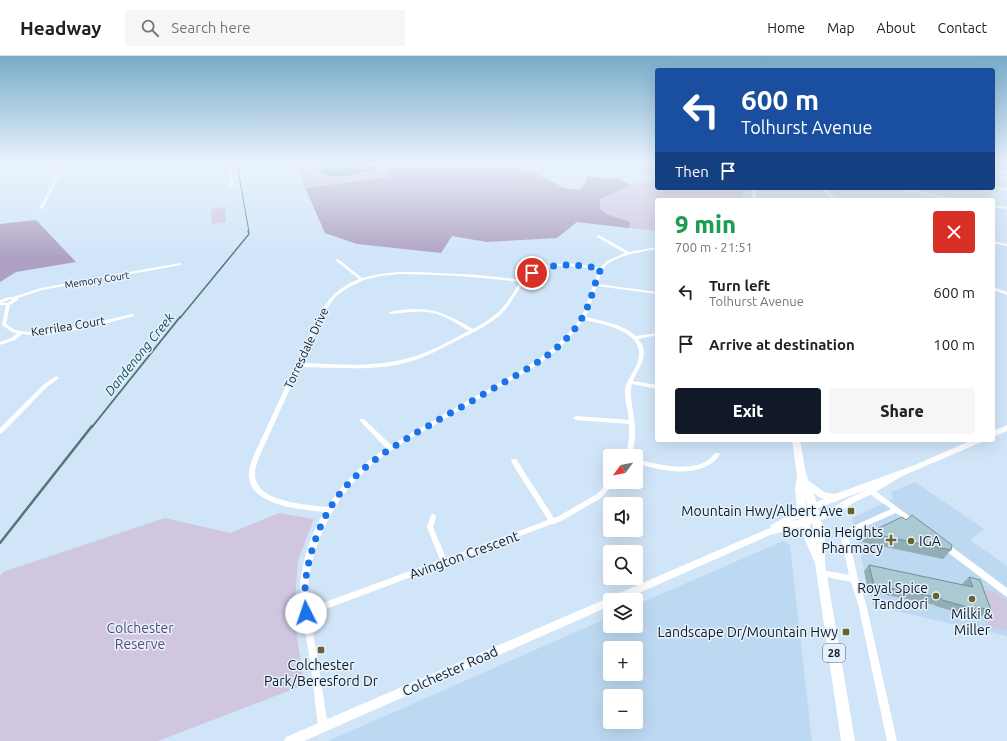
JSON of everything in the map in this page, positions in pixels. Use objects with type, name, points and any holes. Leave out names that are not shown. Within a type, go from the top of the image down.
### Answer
[{"type":"main road","points":[[936,196],[946,198]]},
{"type":"main road","points":[[995,206],[1007,208]]},
{"type":"main road","points":[[995,433],[1007,428]]},
{"type":"main road","name":"28","points":[[796,442],[802,477],[820,535],[821,569],[848,741]]},
{"type":"main road","points":[[814,513],[837,498],[868,489],[974,442]]},
{"type":"main road","points":[[802,477],[822,495],[837,498]]},
{"type":"main road","name":"28","points":[[802,477],[799,494],[813,549],[821,569]]},
{"type":"main road","points":[[814,513],[832,513],[868,489]]},
{"type":"main road","name":"Colchester Road","points":[[627,593],[814,513]]},
{"type":"main road","name":"Colchester Road","points":[[290,741],[603,604]]},
{"type":"street","points":[[41,208],[47,196]]},
{"type":"street","points":[[598,236],[628,253]]},
{"type":"street","points":[[995,242],[1007,245]]},
{"type":"street","points":[[323,727],[304,599],[306,571],[315,539],[328,510],[354,478],[372,461],[390,448],[538,361],[564,341],[583,318],[601,269],[608,262],[628,253],[655,248]]},
{"type":"street","points":[[337,260],[362,280]]},
{"type":"street","name":"Memory Court","points":[[0,303],[8,298],[15,298],[41,289],[180,264]]},
{"type":"street","points":[[298,365],[386,365],[404,362],[424,356],[473,331],[503,310],[513,299],[522,281],[537,270],[558,265],[579,265],[601,269]]},
{"type":"street","name":"Torresdale Drive","points":[[328,510],[271,500],[257,490],[251,479],[253,463],[323,310],[329,301],[341,290],[362,280],[385,274],[406,272],[493,277],[522,281]]},
{"type":"street","points":[[595,285],[655,293]]},
{"type":"street","points":[[995,289],[1007,294]]},
{"type":"street","points":[[0,303],[8,304],[15,300],[15,298]]},
{"type":"street","name":"Kerrilea Court","points":[[8,304],[4,325],[10,330],[20,333],[50,332],[132,315]]},
{"type":"street","points":[[391,313],[421,310],[440,312],[473,331]]},
{"type":"street","points":[[583,318],[607,323],[626,331],[639,343],[642,355],[641,360],[630,382],[628,391],[633,440],[631,449]]},
{"type":"street","points":[[0,344],[13,339],[20,333]]},
{"type":"street","points":[[635,338],[655,334]]},
{"type":"street","points":[[0,432],[45,386],[56,378]]},
{"type":"street","points":[[630,382],[655,387]]},
{"type":"street","points":[[576,418],[632,422]]},
{"type":"street","points":[[362,420],[390,448]]},
{"type":"street","points":[[643,463],[655,467],[696,468],[707,464],[718,455]]},
{"type":"street","points":[[514,461],[552,522]]},
{"type":"street","name":"Avington Crescent","points":[[306,613],[552,522],[570,514],[599,496],[606,489]]},
{"type":"street","points":[[868,489],[919,527]]},
{"type":"street","points":[[892,741],[862,604],[854,579],[845,538],[852,529],[896,510]]},
{"type":"street","points":[[433,517],[430,527],[444,562]]},
{"type":"street","points":[[936,540],[1007,592]]},
{"type":"street","points":[[821,569],[854,579]]},
{"type":"shaded area","points":[[309,196],[606,196],[600,199],[600,209],[609,215],[630,222],[629,228],[577,222],[557,238],[487,242],[452,236],[441,253],[357,244],[325,233]]},
{"type":"shaded area","points":[[36,220],[76,262],[16,272],[0,282],[0,224]]},
{"type":"shaded area","points":[[915,482],[984,529],[970,540],[1007,566],[1007,600],[996,592],[989,627],[1007,631],[1007,636],[873,606],[852,518],[893,499],[891,492]]},
{"type":"shaded area","points":[[783,541],[790,545],[812,741],[328,741],[603,620],[603,633],[643,633],[643,602]]},
{"type":"green space","points":[[588,196],[743,196],[744,198],[655,198],[655,231],[577,222]]},
{"type":"green space","points":[[225,207],[226,222],[212,224],[211,209]]},
{"type":"green space","name":"Colchester Reserve","points":[[279,513],[314,519],[298,560],[294,614],[304,685],[158,741],[0,741],[0,576],[3,572],[165,518],[230,533]]},
{"type":"green space","points":[[973,588],[996,592],[1007,600],[1007,631],[989,627]]},
{"type":"building","points":[[912,515],[952,545],[951,550],[868,533],[902,517],[906,520]]},
{"type":"building","points":[[869,565],[973,587],[969,577],[980,580],[991,610],[981,608],[982,611],[942,600],[941,598],[874,585]]},
{"type":"waterway","name":"Dandenong Creek","points":[[243,196],[249,232]]},
{"type":"waterway","name":"Dandenong Creek","points":[[180,318],[249,234],[248,231]]},
{"type":"waterway","name":"Dandenong Creek","points":[[92,427],[180,317]]},
{"type":"waterway","name":"Dandenong Creek","points":[[0,543],[92,426]]},
{"type":"place","name":"Mountain Hwy/Albert Ave","points":[[851,511]]},
{"type":"place","name":"Boronia Heights Pharmacy","points":[[891,540]]},
{"type":"place","name":"IGA","points":[[911,541]]},
{"type":"place","name":"Royal Spice Tandoori","points":[[936,596]]},
{"type":"place","name":"Milki & Miller","points":[[972,599]]},
{"type":"place","name":"Landscape Dr/Mountain Hwy","points":[[846,632]]},
{"type":"place","name":"Colchester Park/Beresford Dr","points":[[321,650]]},
{"type":"route","points":[[306,613],[304,599],[306,571],[309,557],[321,522],[341,493],[363,469],[390,448],[527,369],[549,354],[564,341],[583,318],[601,269],[579,265],[558,265],[537,270],[532,273]]}]
